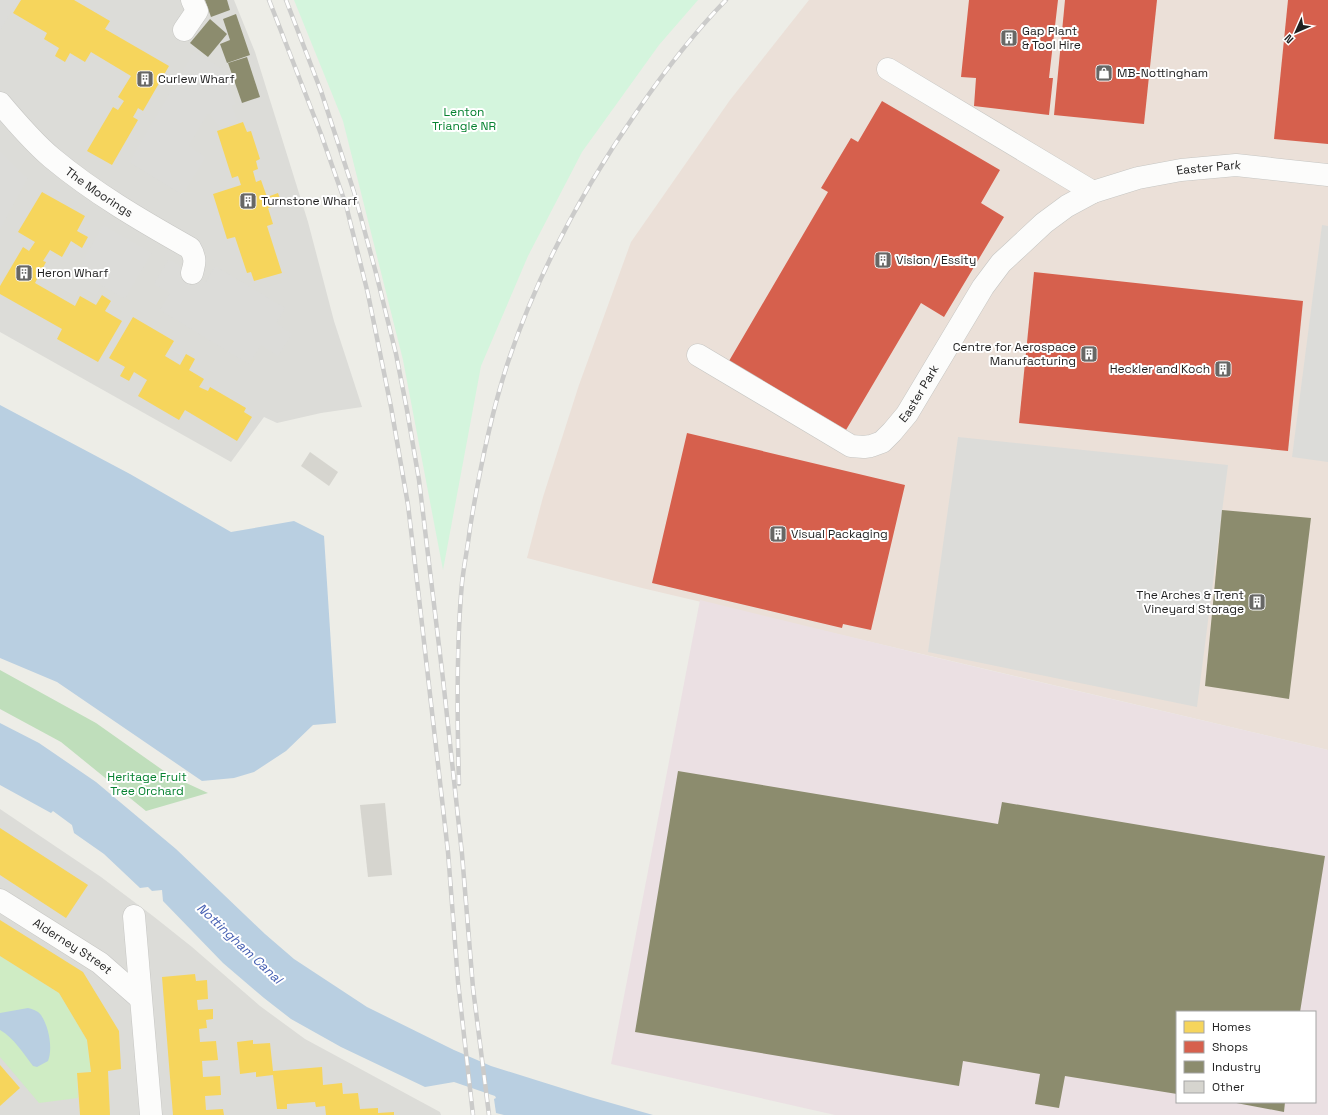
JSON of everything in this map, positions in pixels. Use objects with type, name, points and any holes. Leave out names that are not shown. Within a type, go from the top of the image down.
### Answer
[{"type":"street","points":[[184,30],[198,11],[192,0]]},
{"type":"street","points":[[888,69],[1093,192]]},
{"type":"street","name":"The Moorings","points":[[0,103],[45,152],[63,167],[112,202],[190,248],[194,256],[195,263],[192,273]]},
{"type":"street","name":"Easter Park","points":[[698,354],[851,446],[871,446],[882,442],[907,414],[982,287],[1002,263],[1044,223],[1067,206],[1093,192],[1138,178],[1181,170],[1236,165],[1328,175]]},
{"type":"street","name":"Alderney Street","points":[[0,900],[100,963],[140,998]]},
{"type":"street","points":[[134,916],[151,1115]]},
{"type":"shaded area","points":[[0,0],[234,0],[255,52],[308,222],[334,321],[362,407],[321,413],[277,423],[264,417],[231,462],[0,332]]},
{"type":"shaded area","points":[[0,0],[18,0],[0,30]]},
{"type":"shaded area","points":[[809,0],[1328,0],[1328,750],[642,588],[527,558],[543,497],[579,385],[631,242],[730,100]]},
{"type":"shaded area","points":[[194,51],[219,67],[225,68],[236,105],[232,106],[238,122],[219,127],[208,113],[189,146],[206,157],[183,195],[129,162]]},
{"type":"shaded area","points":[[0,151],[28,178],[0,230]]},
{"type":"shaded area","points":[[103,225],[152,253],[125,299],[77,271]]},
{"type":"shaded area","points":[[1322,225],[1328,226],[1328,462],[1292,457]]},
{"type":"shaded area","points":[[169,259],[206,282],[215,266],[285,308],[276,323],[292,334],[278,356],[261,345],[249,364],[160,310],[170,293],[154,284]]},
{"type":"shaded area","points":[[958,437],[1228,465],[1197,707],[928,652]]},
{"type":"shaded area","points":[[700,600],[1328,750],[1328,1115],[835,1115],[611,1064]]},
{"type":"shaded area","points":[[0,809],[101,877],[153,916],[192,947],[260,1006],[305,1039],[440,1112],[441,1115],[0,1115]]},
{"type":"green space","name":"Lenton Triangle NR","points":[[294,0],[698,0],[659,45],[582,152],[528,256],[481,366],[443,570],[403,360],[343,121]]},
{"type":"green space","name":"Heritage Fruit Tree Orchard","points":[[0,670],[96,723],[171,776],[208,793],[146,811],[61,742],[0,709]]},
{"type":"green space","points":[[0,956],[59,993],[87,1040],[91,1072],[77,1073],[78,1098],[39,1103],[0,1057]]},
{"type":"water","points":[[0,405],[130,474],[231,532],[294,521],[324,536],[336,723],[313,725],[286,751],[254,772],[234,778],[202,781],[57,682],[0,658]]},
{"type":"water","name":"Nottingham Canal","points":[[0,723],[39,743],[96,782],[176,849],[265,934],[294,959],[367,1007],[454,1050],[491,1066],[653,1115],[504,1115],[496,1113],[495,1096],[454,1082],[425,1087],[341,1047],[291,1019],[223,963],[163,901],[162,890],[152,891],[148,887],[140,888],[104,854],[74,833],[72,825],[53,811],[51,813],[0,785]]},
{"type":"water","points":[[28,1008],[35,1010],[41,1015],[46,1025],[50,1044],[48,1061],[37,1067],[33,1066],[14,1041],[0,1030],[0,1013]]},
{"type":"building: Homes","name":"Curlew Wharf","points":[[21,0],[74,0],[110,21],[105,29],[169,66],[143,111],[138,108],[133,117],[138,120],[112,165],[87,151],[113,107],[118,110],[124,101],[118,97],[131,76],[91,52],[85,62],[70,53],[65,62],[55,56],[59,48],[44,39],[47,33],[13,13]]},
{"type":"building: Homes","name":"Turnstone Wharf","points":[[243,122],[247,132],[251,131],[260,159],[256,161],[258,169],[253,171],[256,182],[261,180],[267,197],[278,193],[282,204],[268,208],[273,224],[267,226],[282,273],[254,281],[251,272],[247,273],[235,237],[227,239],[213,194],[241,185],[238,176],[232,178],[217,131]]},
{"type":"building: Homes","name":"Heron Wharf","points":[[42,192],[85,216],[77,231],[88,237],[82,248],[71,241],[62,257],[50,250],[43,261],[46,262],[35,283],[75,306],[80,296],[96,305],[102,295],[111,301],[105,311],[122,321],[98,362],[57,339],[62,329],[0,294],[0,286],[23,247],[29,251],[35,242],[18,232]]},
{"type":"building: Homes","points":[[133,317],[174,341],[165,356],[180,365],[186,354],[195,359],[189,370],[204,379],[199,387],[208,391],[210,387],[246,408],[244,412],[252,417],[237,441],[185,410],[179,420],[138,396],[147,380],[134,372],[129,381],[120,376],[125,367],[109,358]]},
{"type":"building: Homes","points":[[0,828],[88,885],[66,918],[0,875]]},
{"type":"building: Homes","points":[[0,920],[83,972],[119,1031],[121,1069],[108,1071],[110,1115],[80,1115],[77,1073],[91,1072],[87,1040],[59,993],[0,956]]},
{"type":"building: Homes","points":[[195,974],[196,981],[207,980],[208,999],[197,1000],[198,1010],[213,1009],[213,1019],[206,1020],[207,1028],[199,1029],[200,1042],[216,1041],[218,1060],[202,1061],[203,1077],[220,1076],[221,1095],[205,1096],[206,1110],[223,1109],[224,1115],[173,1115],[162,977]]},
{"type":"building: Homes","points":[[253,1040],[253,1044],[270,1043],[273,1071],[322,1067],[323,1085],[342,1083],[343,1094],[358,1093],[360,1109],[378,1108],[378,1113],[394,1112],[394,1115],[326,1115],[325,1106],[316,1107],[315,1102],[287,1104],[287,1109],[277,1109],[273,1075],[256,1077],[256,1072],[240,1074],[237,1042]]},
{"type":"building: Homes","points":[[0,1065],[20,1088],[0,1106]]},
{"type":"building: Shops","name":"Gap Plant & Tool Hire","points":[[969,0],[1058,0],[1049,78],[1053,78],[1049,115],[974,106],[976,78],[961,77]]},
{"type":"building: Shops","name":"MB-Nottingham","points":[[1065,0],[1157,0],[1144,124],[1054,115]]},
{"type":"building: Shops","points":[[1288,0],[1328,0],[1328,144],[1274,139]]},
{"type":"building: Shops","name":"Vision / Essity","points":[[882,101],[1000,170],[981,203],[1004,217],[944,317],[921,303],[846,430],[729,361],[828,192],[821,188],[851,138],[858,142]]},
{"type":"building: Shops","points":[[1034,272],[1303,301],[1288,451],[1019,423]]},
{"type":"building: Shops","name":"Visual Packaging","points":[[687,433],[905,485],[871,630],[843,624],[842,628],[652,583]]},
{"type":"building: Industry","points":[[205,0],[227,0],[230,10],[211,17]]},
{"type":"building: Industry","points":[[236,14],[250,55],[227,63],[220,44],[230,40],[223,19]]},
{"type":"building: Industry","points":[[210,19],[227,34],[208,57],[190,43]]},
{"type":"building: Industry","points":[[247,57],[260,97],[242,103],[228,63]]},
{"type":"building: Industry","name":"The Arches & Trent Vineyard Storage","points":[[1222,510],[1311,518],[1289,699],[1205,686]]},
{"type":"building: Industry","points":[[678,771],[998,824],[1002,802],[1325,856],[1300,1011],[1176,1011],[1176,1094],[1065,1076],[1059,1108],[1035,1104],[1040,1074],[963,1061],[959,1086],[635,1032]]},
{"type":"building: Industry","points":[[1236,1103],[1285,1103],[1284,1112]]},
{"type":"building: Other","points":[[310,452],[338,472],[329,486],[301,466]]},
{"type":"building: Other","points":[[385,803],[392,875],[368,877],[360,805]]},
{"type":"railway","points":[[269,0],[321,134],[346,205],[368,294],[391,407],[408,505],[419,598],[448,852],[458,982],[473,1115]]},
{"type":"railway","points":[[286,0],[321,91],[354,192],[396,354],[407,410],[419,480],[443,679],[462,854],[473,988],[489,1115]]},
{"type":"railway","points":[[459,784],[458,683],[462,583],[481,466],[495,405],[507,365],[532,298],[580,201],[618,140],[669,67],[702,26],[726,0]]},
{"type":"place","name":"Gap Plant & Tool Hire","points":[[1009,38]]},
{"type":"place","name":"MB-Nottingham","points":[[1104,73]]},
{"type":"place","name":"Curlew Wharf","points":[[145,79]]},
{"type":"place","name":"Turnstone Wharf","points":[[248,201]]},
{"type":"place","name":"Vision / Essity","points":[[883,260]]},
{"type":"place","name":"Heron Wharf","points":[[24,273]]},
{"type":"place","name":"Centre for Aerospace Manufacturing","points":[[1089,354]]},
{"type":"place","name":"Heckler and Koch","points":[[1223,369]]},
{"type":"place","name":"Visual Packaging","points":[[778,534]]},
{"type":"place","name":"The Arches & Trent Vineyard Storage","points":[[1257,602]]}]
